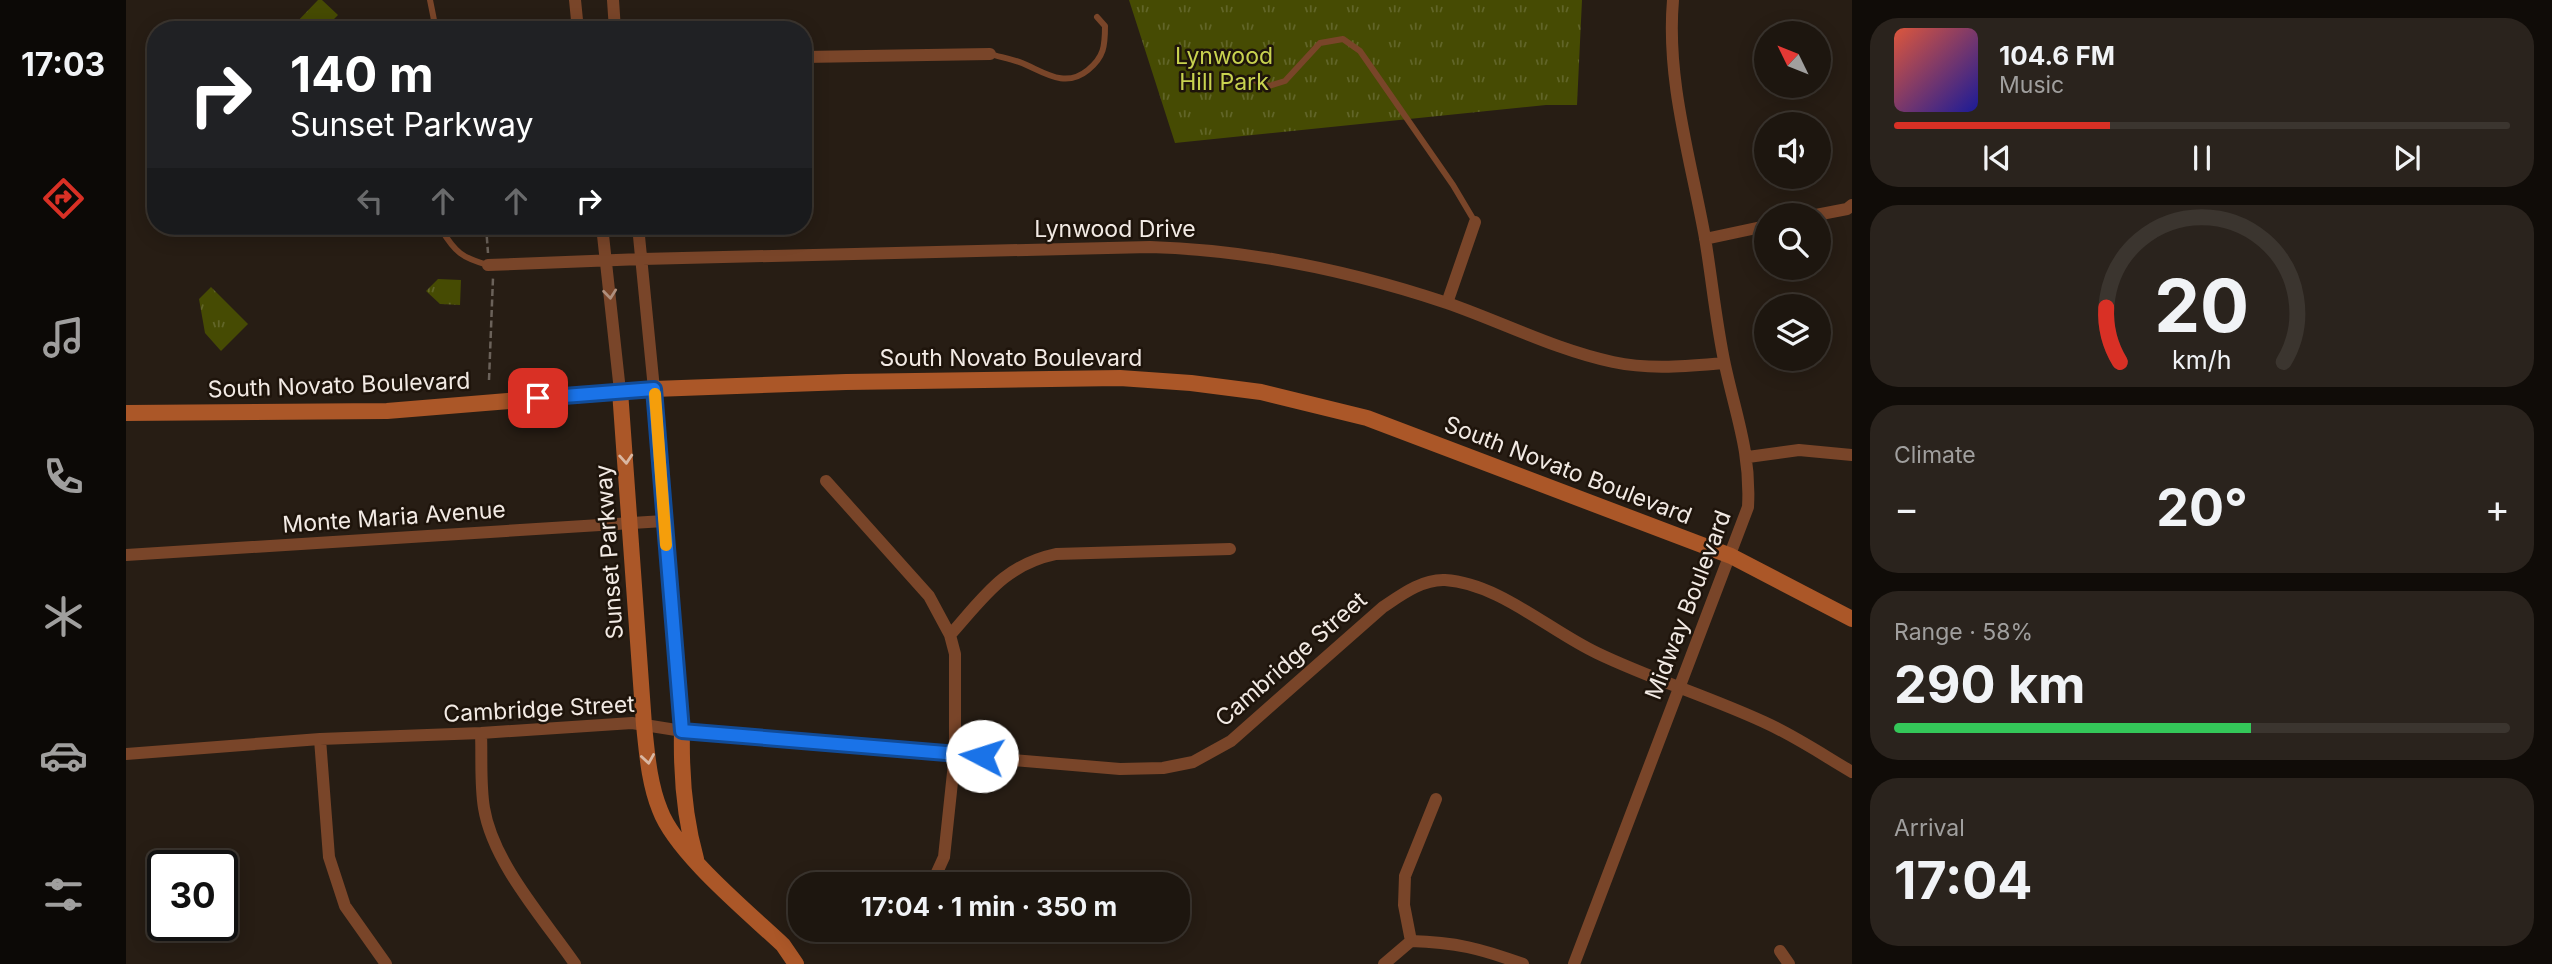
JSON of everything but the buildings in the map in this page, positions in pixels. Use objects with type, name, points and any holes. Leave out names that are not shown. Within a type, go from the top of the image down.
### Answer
[{"type":"main road","name":"South Novato Boulevard","points":[[126,413],[387,411],[620,391],[846,382],[1120,378],[1261,392],[1367,418],[1731,556],[1852,619]]},
{"type":"main road","name":"Sunset Parkway","points":[[654,389],[682,731],[681,785],[688,832],[697,861]]},
{"type":"main road","name":"Sunset Parkway","points":[[620,391],[644,725],[648,763],[660,810],[676,840],[783,946],[796,964]]},
{"type":"street","points":[[575,0],[577,21]]},
{"type":"street","points":[[613,0],[614,21]]},
{"type":"street","name":"Midway Boulevard","points":[[1574,964],[1748,507],[1748,457],[1724,363],[1705,239],[1677,92],[1671,26],[1673,0]]},
{"type":"street","points":[[812,57],[990,54]]},
{"type":"street","points":[[1831,212],[1847,209],[1852,205]]},
{"type":"street","points":[[1447,303],[1475,222]]},
{"type":"street","points":[[1705,239],[1754,229]]},
{"type":"street","name":"Sunset Parkway","points":[[603,235],[620,391]]},
{"type":"street","name":"Sunset Parkway","points":[[639,235],[654,389]]},
{"type":"street","name":"Lynwood Drive","points":[[490,265],[642,259],[1195,248],[1353,275],[1447,303],[1579,353],[1614,362],[1665,368],[1724,363]]},
{"type":"street","points":[[1748,457],[1799,450],[1852,455]]},
{"type":"street","points":[[826,481],[929,596],[950,635],[956,654],[955,754],[944,857],[937,872]]},
{"type":"street","name":"Monte Maria Avenue","points":[[126,555],[664,521]]},
{"type":"street","points":[[950,635],[993,587],[1010,572],[1034,559],[1056,554],[1230,549]]},
{"type":"street","name":"Cambridge Street","points":[[126,754],[320,739],[481,733],[632,723],[682,731],[1120,769],[1163,768],[1193,762],[1231,741],[1382,607],[1410,590],[1434,581],[1447,580],[1471,586],[1519,605],[1599,655],[1767,723],[1852,772]]},
{"type":"street","points":[[481,733],[484,808],[494,845],[575,964]]},
{"type":"street","points":[[320,739],[329,857],[345,906],[386,964]]},
{"type":"street","points":[[1411,941],[1404,905],[1405,876],[1436,799]]},
{"type":"street","points":[[1384,964],[1411,941],[1446,942],[1484,950],[1523,964]]},
{"type":"street","points":[[1780,951],[1789,964]]},
{"type":"lane","points":[[430,0],[434,21]]},
{"type":"lane","points":[[990,54],[1022,63],[1043,75],[1061,78],[1080,76],[1099,61],[1105,48],[1105,26],[1097,18]]},
{"type":"lane","points":[[1256,81],[1269,86],[1285,80],[1320,44],[1343,39],[1360,51],[1453,185],[1475,222]]},
{"type":"lane","points":[[445,235],[452,247],[466,259],[490,265]]},
{"type":"path","points":[[487,235],[490,265],[489,380]]},
{"type":"green space","points":[[318,0],[322,0],[338,15],[332,21],[298,21]]},
{"type":"green space","name":"Lynwood Hill Park","points":[[1129,0],[1582,0],[1577,105],[1546,105],[1175,143]]},
{"type":"green space","points":[[438,279],[461,280],[460,305],[440,304],[426,291]]},
{"type":"green space","points":[[211,287],[248,324],[221,351],[205,333],[199,299]]},
{"type":"slow traffic","points":[[655,394],[666,545]]},
{"type":"route","points":[[538,398],[654,389],[682,731],[982,756]]}]
